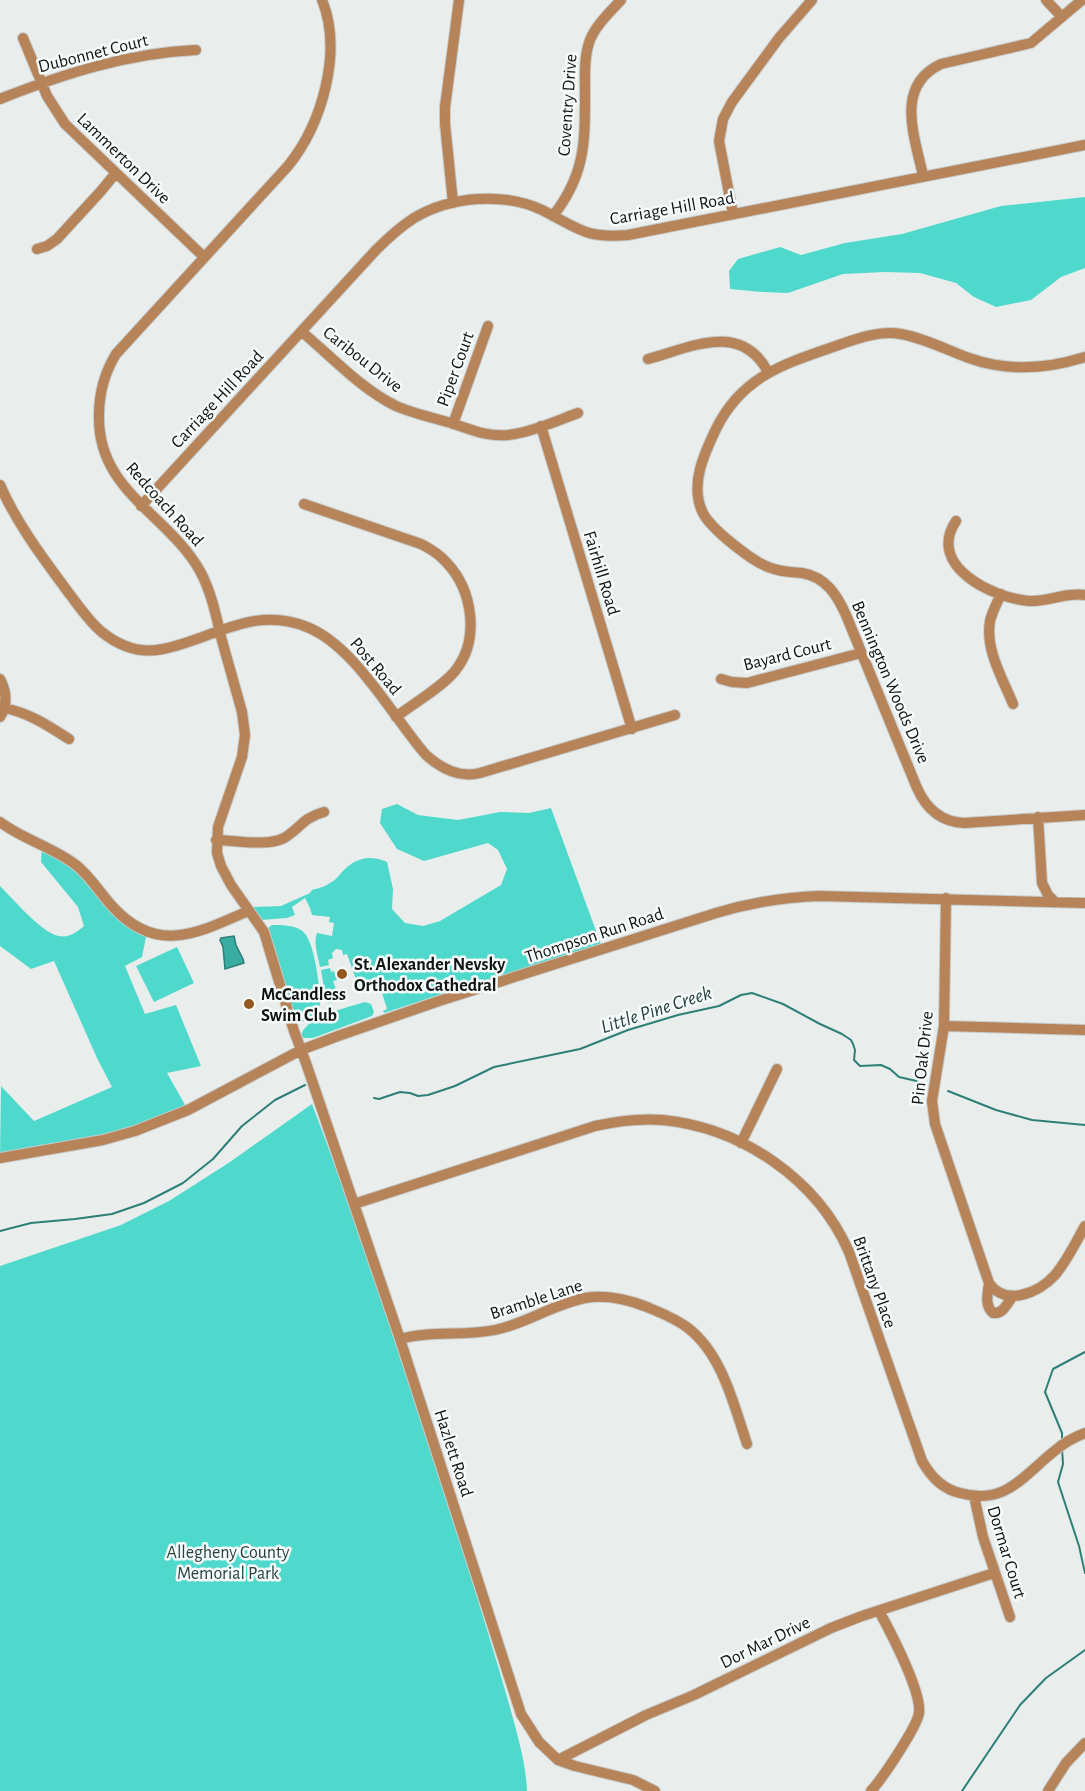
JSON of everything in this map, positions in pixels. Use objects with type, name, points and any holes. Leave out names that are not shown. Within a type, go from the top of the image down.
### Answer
[{"type":"street","name":"Redcoach Road","points":[[301,1050],[264,932],[223,872],[219,860],[216,840],[220,819],[242,757],[245,735],[242,712],[208,588],[198,568],[178,541],[141,506],[115,474],[103,446],[99,429],[99,411],[103,384],[112,361],[121,347],[288,166],[303,146],[318,114],[324,93],[330,43],[329,20],[322,0]]},
{"type":"street","points":[[453,203],[444,107],[459,0]]},
{"type":"street","name":"Coventry Drive","points":[[553,216],[569,192],[578,173],[582,157],[585,123],[585,65],[589,42],[621,0]]},
{"type":"street","points":[[733,214],[719,141],[723,119],[732,102],[779,38],[812,0]]},
{"type":"street","points":[[1046,0],[1062,17]]},
{"type":"street","points":[[923,176],[910,110],[914,92],[922,77],[941,64],[1031,43],[1082,0]]},
{"type":"street","name":"Lammerton Drive","points":[[23,38],[51,106],[64,124],[204,257]]},
{"type":"street","name":"Dubonnet Court","points":[[0,99],[93,67],[144,55],[196,50]]},
{"type":"street","name":"Carriage Hill Road","points":[[141,506],[376,250],[396,230],[423,213],[453,203],[489,199],[509,200],[535,207],[584,232],[614,236],[643,233],[1085,145]]},
{"type":"street","points":[[37,249],[57,239],[115,174]]},
{"type":"street","name":"Piper Court","points":[[453,424],[488,326]]},
{"type":"street","name":"Caribou Drive","points":[[302,332],[381,397],[405,410],[483,434],[509,435],[578,413]]},
{"type":"street","name":"Bennington Woods Drive","points":[[1085,357],[1045,367],[1010,367],[977,361],[908,336],[885,333],[862,337],[768,372],[736,399],[722,418],[703,460],[698,488],[700,506],[713,527],[759,562],[781,571],[814,576],[827,584],[842,606],[917,788],[931,810],[945,819],[958,823],[1085,815]]},
{"type":"street","points":[[648,359],[713,341],[731,342],[753,352],[768,372]]},
{"type":"street","name":"Fairhill Road","points":[[541,426],[632,729]]},
{"type":"street","name":"Post Road","points":[[0,485],[16,517],[42,557],[89,619],[111,638],[131,648],[150,651],[173,646],[249,621],[280,620],[299,624],[316,631],[345,652],[426,755],[442,767],[464,775],[480,773],[675,715]]},
{"type":"street","points":[[304,504],[421,544],[448,564],[462,586],[468,605],[471,629],[468,645],[459,665],[451,676],[396,717]]},
{"type":"street","points":[[956,521],[951,528],[949,551],[955,563],[968,578],[1001,594],[1030,601],[1070,594],[1085,595]]},
{"type":"street","points":[[1001,594],[991,618],[989,637],[993,654],[1013,704]]},
{"type":"street","name":"Bayard Court","points":[[721,679],[747,683],[861,653]]},
{"type":"street","points":[[0,679],[6,694],[3,712],[23,712],[37,718],[69,739]]},
{"type":"street","points":[[216,840],[267,842],[278,840],[312,816],[324,812]]},
{"type":"street","points":[[1038,817],[1042,883],[1054,902]]},
{"type":"street","points":[[0,822],[75,864],[120,914],[151,934],[168,936],[186,934],[208,928],[248,911]]},
{"type":"street","points":[[1028,902],[1038,892],[1042,883]]},
{"type":"street","name":"Thompson Run Road","points":[[0,1158],[103,1140],[135,1131],[207,1101],[301,1050],[338,1036],[439,1001],[753,903],[819,896],[1085,903]]},
{"type":"street","name":"Pin Oak Drive","points":[[946,898],[944,1026],[932,1095],[933,1117],[989,1283],[987,1302],[993,1313],[1003,1310],[1012,1297],[1040,1286],[1055,1275],[1085,1226]]},
{"type":"street","points":[[944,1026],[1085,1030]]},
{"type":"street","name":"Hazlett Road","points":[[301,1050],[400,1340],[520,1714],[545,1748],[558,1760],[633,1780],[655,1791]]},
{"type":"street","points":[[741,1143],[777,1070]]},
{"type":"street","name":"Brittany Place","points":[[354,1204],[580,1130],[616,1122],[642,1120],[674,1122],[714,1132],[761,1153],[791,1175],[812,1195],[833,1222],[849,1252],[922,1461],[933,1478],[955,1492],[974,1496],[996,1494],[1010,1489],[1063,1445],[1085,1432]]},
{"type":"street","points":[[989,1283],[998,1293],[1012,1297]]},
{"type":"street","name":"Bramble Lane","points":[[400,1340],[418,1334],[496,1330],[569,1302],[587,1298],[612,1297],[632,1301],[678,1321],[703,1342],[723,1379],[747,1444]]},
{"type":"street","name":"Dormar Court","points":[[974,1496],[994,1573],[1010,1617]]},
{"type":"street","name":"Dor Mar Drive","points":[[558,1760],[646,1715],[694,1695],[850,1620],[994,1573]]},
{"type":"street","points":[[876,1789],[916,1722],[919,1712],[918,1702],[900,1653],[879,1611]]},
{"type":"street","points":[[1048,1791],[1066,1763],[1085,1743]]},
{"type":"green space","points":[[1085,197],[1085,268],[1061,277],[1031,300],[996,307],[974,297],[956,283],[920,273],[843,274],[788,293],[730,289],[729,271],[738,259],[780,247],[801,255],[845,243],[902,234],[1001,206]]},
{"type":"green space","points":[[397,804],[418,815],[458,820],[500,812],[529,813],[551,808],[603,950],[439,1001],[436,996],[384,1013],[383,1011],[387,1009],[379,983],[359,988],[347,954],[343,955],[342,950],[336,949],[332,953],[333,958],[328,960],[329,965],[320,967],[316,946],[317,933],[332,936],[334,923],[329,922],[330,917],[312,915],[305,898],[292,907],[295,915],[287,918],[261,920],[252,907],[281,906],[328,884],[354,862],[364,858],[375,858],[387,862],[393,889],[392,909],[405,923],[423,926],[440,921],[501,885],[507,869],[498,850],[488,843],[424,861],[397,849],[380,823],[382,809]]},
{"type":"green space","points":[[42,845],[88,876],[147,932],[142,957],[125,966],[145,1014],[176,1005],[201,1066],[167,1073],[188,1110],[135,1131],[0,1158],[1,1086],[34,1121],[112,1087],[54,961],[31,969],[0,946],[0,886],[28,915],[52,934],[66,936],[84,926],[78,907],[41,862]]},
{"type":"green space","points":[[272,925],[291,926],[301,930],[310,942],[313,951],[321,999],[314,1014],[300,1023],[295,1021],[268,928]]},
{"type":"green space","points":[[177,947],[194,983],[154,1002],[136,966]]},
{"type":"green space","points":[[330,968],[331,972],[334,971],[337,980],[333,981],[338,995],[344,994],[345,998],[328,1003],[321,970]]},
{"type":"green space","points":[[365,1002],[371,1004],[374,1012],[372,1016],[313,1038],[301,1036],[304,1029],[318,1018]]},
{"type":"green space","name":"Allegheny County Memorial Park","points":[[312,1104],[378,1286],[438,1470],[511,1711],[523,1761],[527,1791],[0,1791],[0,1266],[121,1225],[169,1201],[230,1162]]},
{"type":"shaded area","points":[[234,936],[244,963],[225,969],[220,940]]},
{"type":"waterway","name":"Little Pine Creek","points":[[374,1098],[379,1099],[400,1092],[418,1096],[428,1095],[455,1086],[494,1067],[580,1049],[628,1030],[719,1006],[741,995],[752,993],[783,1004],[851,1040],[855,1050],[854,1060],[860,1066],[881,1065],[899,1077],[921,1082]]},
{"type":"waterway","name":"Little Pine Creek","points":[[0,1231],[31,1223],[112,1214],[144,1203],[183,1183],[213,1159],[242,1126],[275,1100],[305,1085]]},
{"type":"waterway","name":"Little Pine Creek","points":[[948,1091],[996,1110],[1032,1120],[1085,1125]]},
{"type":"waterway","points":[[1062,1440],[1062,1433],[1045,1392],[1053,1369],[1085,1352]]},
{"type":"waterway","points":[[1062,1448],[1063,1464],[1058,1482],[1079,1546],[1085,1573]]},
{"type":"waterway","points":[[962,1791],[1020,1705],[1046,1678],[1085,1650]]},
{"type":"place","name":"St. Alexander Nevsky Orthodox Cathedral","points":[[342,974]]},
{"type":"place","name":"McCandless Swim Club","points":[[249,1004]]}]
